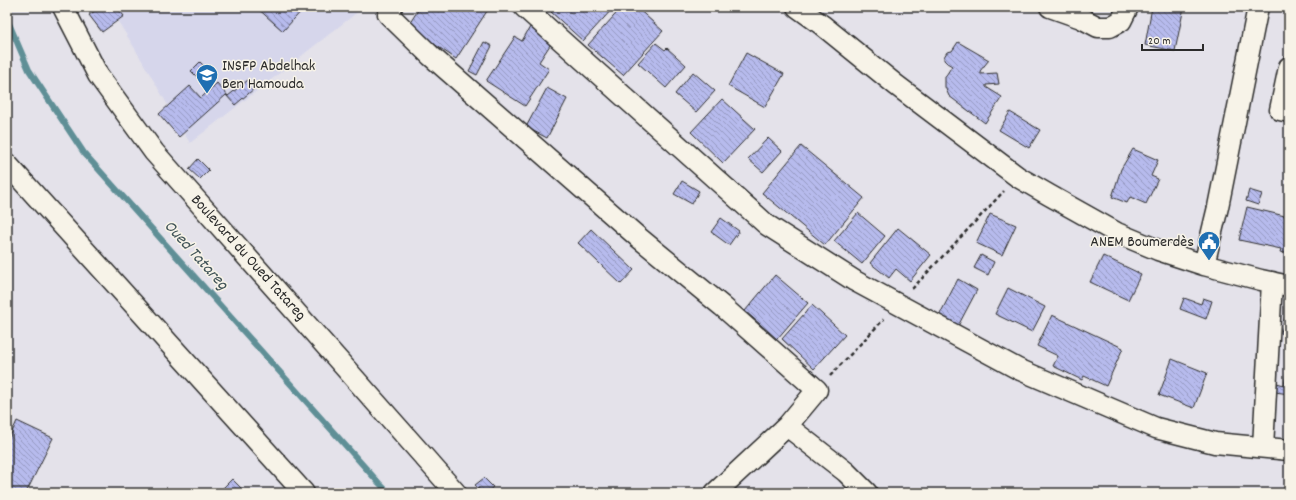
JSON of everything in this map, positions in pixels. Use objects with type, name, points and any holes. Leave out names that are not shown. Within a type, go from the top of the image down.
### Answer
[{"type":"street","name":"Boulevard du Oued Tatareg","points":[[63,7],[98,75],[154,152],[456,493]]},
{"type":"street","points":[[392,7],[388,14],[431,56],[638,237],[722,306],[817,390],[787,426],[715,493]]},
{"type":"street","points":[[524,7],[767,225],[855,281],[1018,369],[1156,428],[1214,443],[1289,450]]},
{"type":"street","points":[[797,7],[822,25],[896,86],[1018,177],[1049,195],[1117,233],[1158,250],[1204,265],[1281,284],[1263,447]]},
{"type":"street","points":[[1050,7],[1081,18],[1098,27],[1110,27],[1121,21],[1128,7]]},
{"type":"street","points":[[1204,265],[1218,206],[1258,7]]},
{"type":"street","points":[[1289,67],[1280,110],[1289,112]]},
{"type":"street","points":[[7,164],[304,493]]},
{"type":"street","points":[[787,426],[846,472],[867,493]]},
{"type":"path","points":[[817,390],[1018,177]]},
{"type":"shaded area","name":"INSFP Abdelhak Ben Hamouda","points":[[109,7],[364,7],[190,143]]},
{"type":"building","points":[[101,7],[117,7],[124,16],[102,32],[89,15]]},
{"type":"building","points":[[256,7],[305,7],[283,31]]},
{"type":"building","points":[[420,7],[489,8],[456,59],[408,26]]},
{"type":"building","points":[[555,7],[614,7],[583,41],[551,12]]},
{"type":"building","points":[[622,7],[636,7],[663,31],[623,75],[588,45]]},
{"type":"building","points":[[1152,7],[1184,7],[1175,51],[1145,45]]},
{"type":"building","points":[[530,27],[552,42],[539,62],[549,69],[525,106],[486,81],[515,37],[522,41]]},
{"type":"building","points":[[484,42],[492,46],[477,75],[469,71]]},
{"type":"building","points":[[958,42],[989,60],[980,71],[981,74],[997,73],[999,84],[986,85],[986,87],[1002,97],[985,123],[949,96],[945,87],[945,77],[952,66],[944,60],[944,57],[947,52],[952,51]]},
{"type":"building","points":[[656,43],[665,50],[667,48],[686,65],[666,88],[638,63]]},
{"type":"building","points":[[746,53],[784,74],[765,107],[728,86]]},
{"type":"building","points":[[200,62],[207,69],[198,78],[191,71]]},
{"type":"building","points":[[693,72],[715,91],[696,112],[675,94]]},
{"type":"building","points":[[248,80],[255,88],[235,105],[226,95],[179,137],[159,114],[190,86],[201,98],[217,83],[228,96]]},
{"type":"building","points":[[547,88],[567,99],[547,138],[526,127]]},
{"type":"building","points":[[722,99],[755,129],[723,163],[691,132]]},
{"type":"building","points":[[1010,112],[1040,130],[1029,148],[999,130]]},
{"type":"building","points":[[768,138],[782,151],[763,172],[748,159]]},
{"type":"building","points":[[801,146],[864,198],[825,245],[762,193]]},
{"type":"building","points":[[1133,149],[1158,160],[1151,176],[1158,179],[1146,204],[1130,197],[1127,203],[1112,197],[1121,169]]},
{"type":"building","points":[[198,159],[209,170],[200,179],[189,169]]},
{"type":"building","points":[[682,181],[699,191],[692,204],[674,194]]},
{"type":"building","points":[[1249,190],[1262,194],[1258,205],[1246,201]]},
{"type":"building","points":[[1247,207],[1289,217],[1286,229],[1289,230],[1289,254],[1280,252],[1281,249],[1239,240]]},
{"type":"building","points":[[858,213],[885,236],[862,264],[834,241]]},
{"type":"building","points":[[990,214],[1016,225],[1002,255],[976,243]]},
{"type":"building","points":[[721,218],[739,231],[729,245],[711,232]]},
{"type":"building","points":[[898,228],[931,255],[910,281],[896,269],[889,278],[870,263]]},
{"type":"building","points":[[591,229],[634,270],[621,284],[578,243]]},
{"type":"building","points":[[981,255],[994,262],[988,275],[974,268]]},
{"type":"building","points":[[1103,256],[1141,274],[1128,300],[1090,282]]},
{"type":"building","points":[[775,275],[808,303],[777,339],[745,311]]},
{"type":"building","points":[[958,279],[977,290],[958,326],[939,316]]},
{"type":"building","points":[[1008,288],[1045,307],[1032,332],[995,314]]},
{"type":"building","points":[[1184,298],[1201,304],[1203,298],[1212,301],[1206,319],[1180,309]]},
{"type":"building","points":[[812,305],[845,335],[814,369],[782,339]]},
{"type":"building","points":[[1052,315],[1123,348],[1106,386],[1084,376],[1082,380],[1053,366],[1058,356],[1037,346]]},
{"type":"building","points":[[1285,316],[1289,317],[1289,335],[1281,333]]},
{"type":"building","points":[[1172,359],[1207,373],[1194,408],[1159,395]]},
{"type":"building","points":[[1289,359],[1289,394],[1275,392],[1277,383],[1284,385]]},
{"type":"building","points":[[17,421],[53,438],[26,493],[7,493],[7,443]]},
{"type":"building","points":[[484,478],[493,487],[486,493],[483,493],[475,485]]},
{"type":"building","points":[[232,479],[246,493],[218,493]]},
{"type":"waterway","name":"Oued Tatareg","points":[[7,19],[29,70],[84,153],[389,493]]},
{"type":"place","name":"INSFP Abdelhak Ben Hamouda","points":[[207,94]]},
{"type":"place","name":"ANEM Boumerdès","points":[[1209,262]]}]
